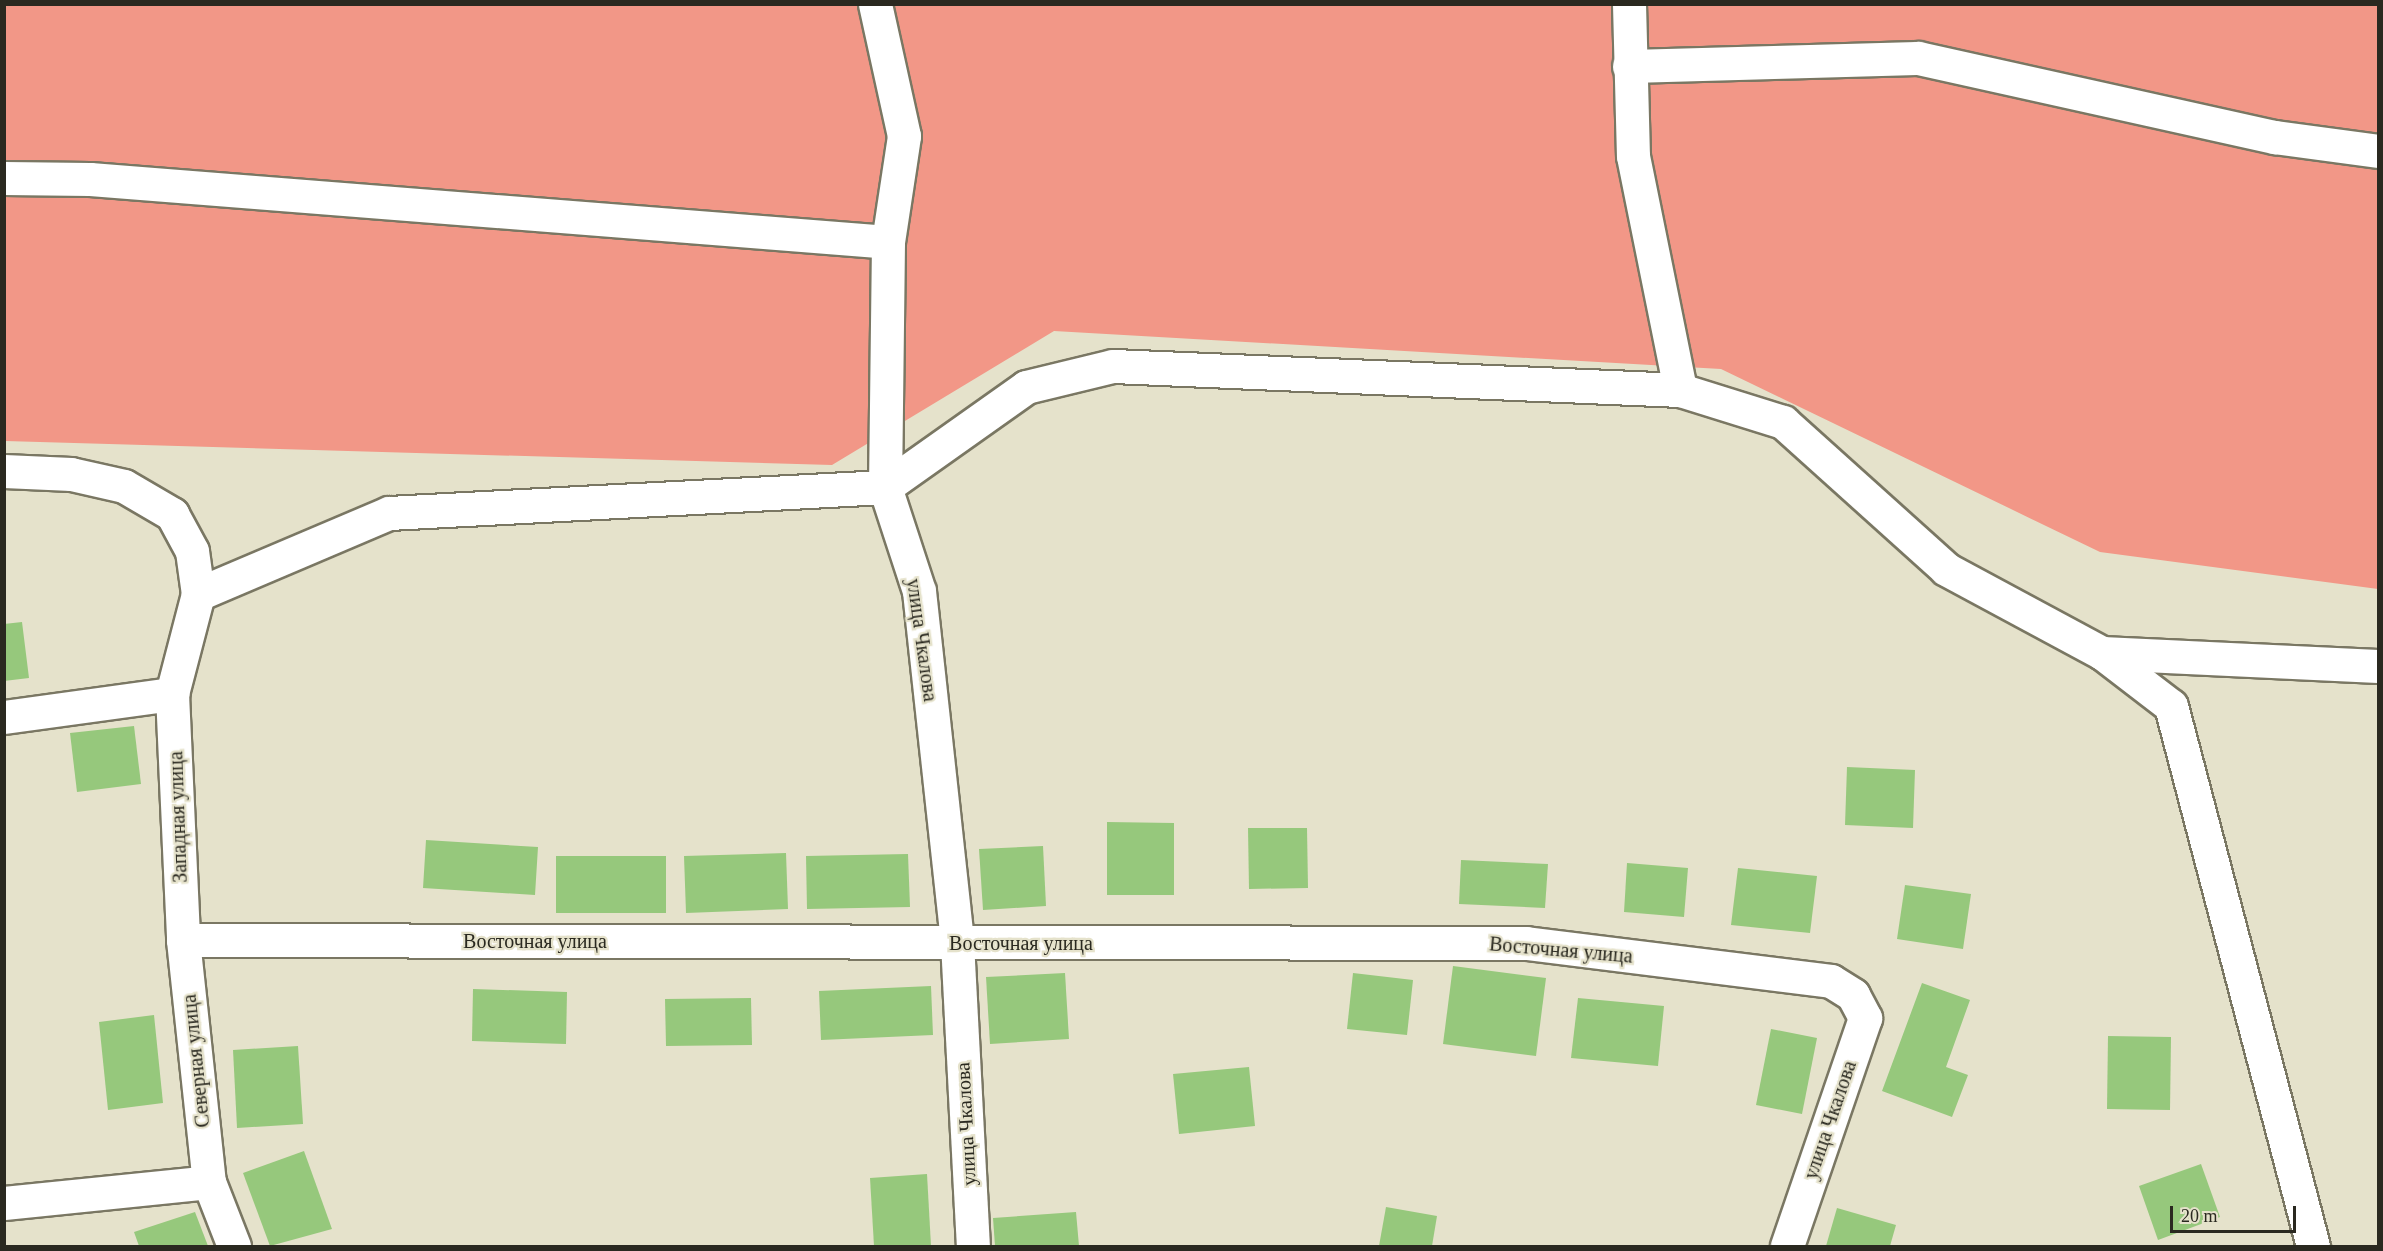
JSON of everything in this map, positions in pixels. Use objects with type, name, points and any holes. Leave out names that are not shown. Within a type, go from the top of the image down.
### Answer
[{"type":"street","name":"улица Чкалова","points":[[875,4],[904,136],[888,242],[885,487],[919,591],[957,942],[973,1246]]},
{"type":"street","points":[[1629,4],[1633,156],[1680,390]]},
{"type":"street","points":[[1629,66],[1918,58],[2275,137],[2379,151]]},
{"type":"street","points":[[4,178],[90,179],[888,242]]},
{"type":"street","points":[[198,594],[389,513],[885,487],[1026,387],[1113,366],[1680,390],[1783,422],[1946,569],[2102,653],[2171,706],[2313,1246]]},
{"type":"street","name":"Западная улица","points":[[4,471],[71,474],[124,486],[172,513],[192,551],[198,594],[172,694],[183,940]]},
{"type":"street","points":[[2102,653],[2379,666]]},
{"type":"street","points":[[4,717],[172,694]]},
{"type":"street","name":"Восточная улица","points":[[183,940],[1526,943],[1831,981],[1853,995]]},
{"type":"street","name":"Северная улица","points":[[183,940],[209,1182],[234,1246]]},
{"type":"street","name":"улица Чкалова","points":[[1787,1246],[1865,1018],[1853,995]]},
{"type":"street","points":[[4,1203],[209,1182]]},
{"type":"shaded area","points":[[5,5],[2378,5],[2378,589],[2100,552],[1721,369],[1054,331],[832,465],[5,441]]},
{"type":"building","points":[[22,622],[29,678],[4,681],[4,624]]},
{"type":"building","points":[[134,726],[141,784],[77,792],[70,733]]},
{"type":"building","points":[[1847,767],[1915,770],[1913,828],[1845,825]]},
{"type":"building","points":[[1107,822],[1174,823],[1174,895],[1107,895]]},
{"type":"building","points":[[1248,828],[1307,828],[1308,888],[1249,889]]},
{"type":"building","points":[[426,840],[538,847],[535,895],[423,888]]},
{"type":"building","points":[[1043,846],[1046,906],[983,910],[979,849]]},
{"type":"building","points":[[786,853],[788,909],[686,913],[684,856]]},
{"type":"building","points":[[908,854],[910,907],[807,909],[806,856]]},
{"type":"building","points":[[556,856],[666,856],[666,913],[556,913]]},
{"type":"building","points":[[1461,860],[1548,864],[1545,908],[1459,904]]},
{"type":"building","points":[[1627,863],[1688,868],[1684,917],[1624,912]]},
{"type":"building","points":[[1738,868],[1817,876],[1810,933],[1731,925]]},
{"type":"building","points":[[1905,885],[1971,894],[1963,949],[1897,939]]},
{"type":"building","points":[[1453,966],[1546,978],[1536,1056],[1443,1044]]},
{"type":"building","points":[[1065,973],[1069,1039],[990,1044],[986,977]]},
{"type":"building","points":[[1353,973],[1413,980],[1407,1035],[1347,1029]]},
{"type":"building","points":[[1922,983],[1970,1000],[1946,1067],[1968,1075],[1952,1117],[1882,1091]]},
{"type":"building","points":[[931,986],[933,1035],[821,1040],[819,991]]},
{"type":"building","points":[[473,989],[567,992],[566,1044],[472,1041]]},
{"type":"building","points":[[751,998],[752,1045],[666,1046],[665,999]]},
{"type":"building","points":[[1578,998],[1664,1006],[1658,1066],[1571,1058]]},
{"type":"building","points":[[154,1015],[163,1103],[108,1110],[99,1022]]},
{"type":"building","points":[[1771,1029],[1817,1038],[1802,1114],[1756,1105]]},
{"type":"building","points":[[2108,1036],[2171,1037],[2170,1110],[2107,1109]]},
{"type":"building","points":[[298,1046],[303,1124],[237,1128],[233,1050]]},
{"type":"building","points":[[1249,1067],[1255,1126],[1179,1134],[1173,1074]]},
{"type":"building","points":[[304,1151],[332,1229],[270,1246],[243,1173]]},
{"type":"building","points":[[2201,1164],[2220,1217],[2158,1240],[2139,1186]]},
{"type":"building","points":[[927,1174],[931,1246],[874,1246],[870,1178]]},
{"type":"building","points":[[1386,1207],[1437,1216],[1432,1246],[1379,1246]]},
{"type":"building","points":[[1837,1208],[1896,1225],[1890,1246],[1826,1246]]},
{"type":"building","points":[[195,1212],[208,1246],[139,1246],[134,1232]]},
{"type":"building","points":[[1076,1212],[1079,1246],[995,1246],[993,1218]]}]
